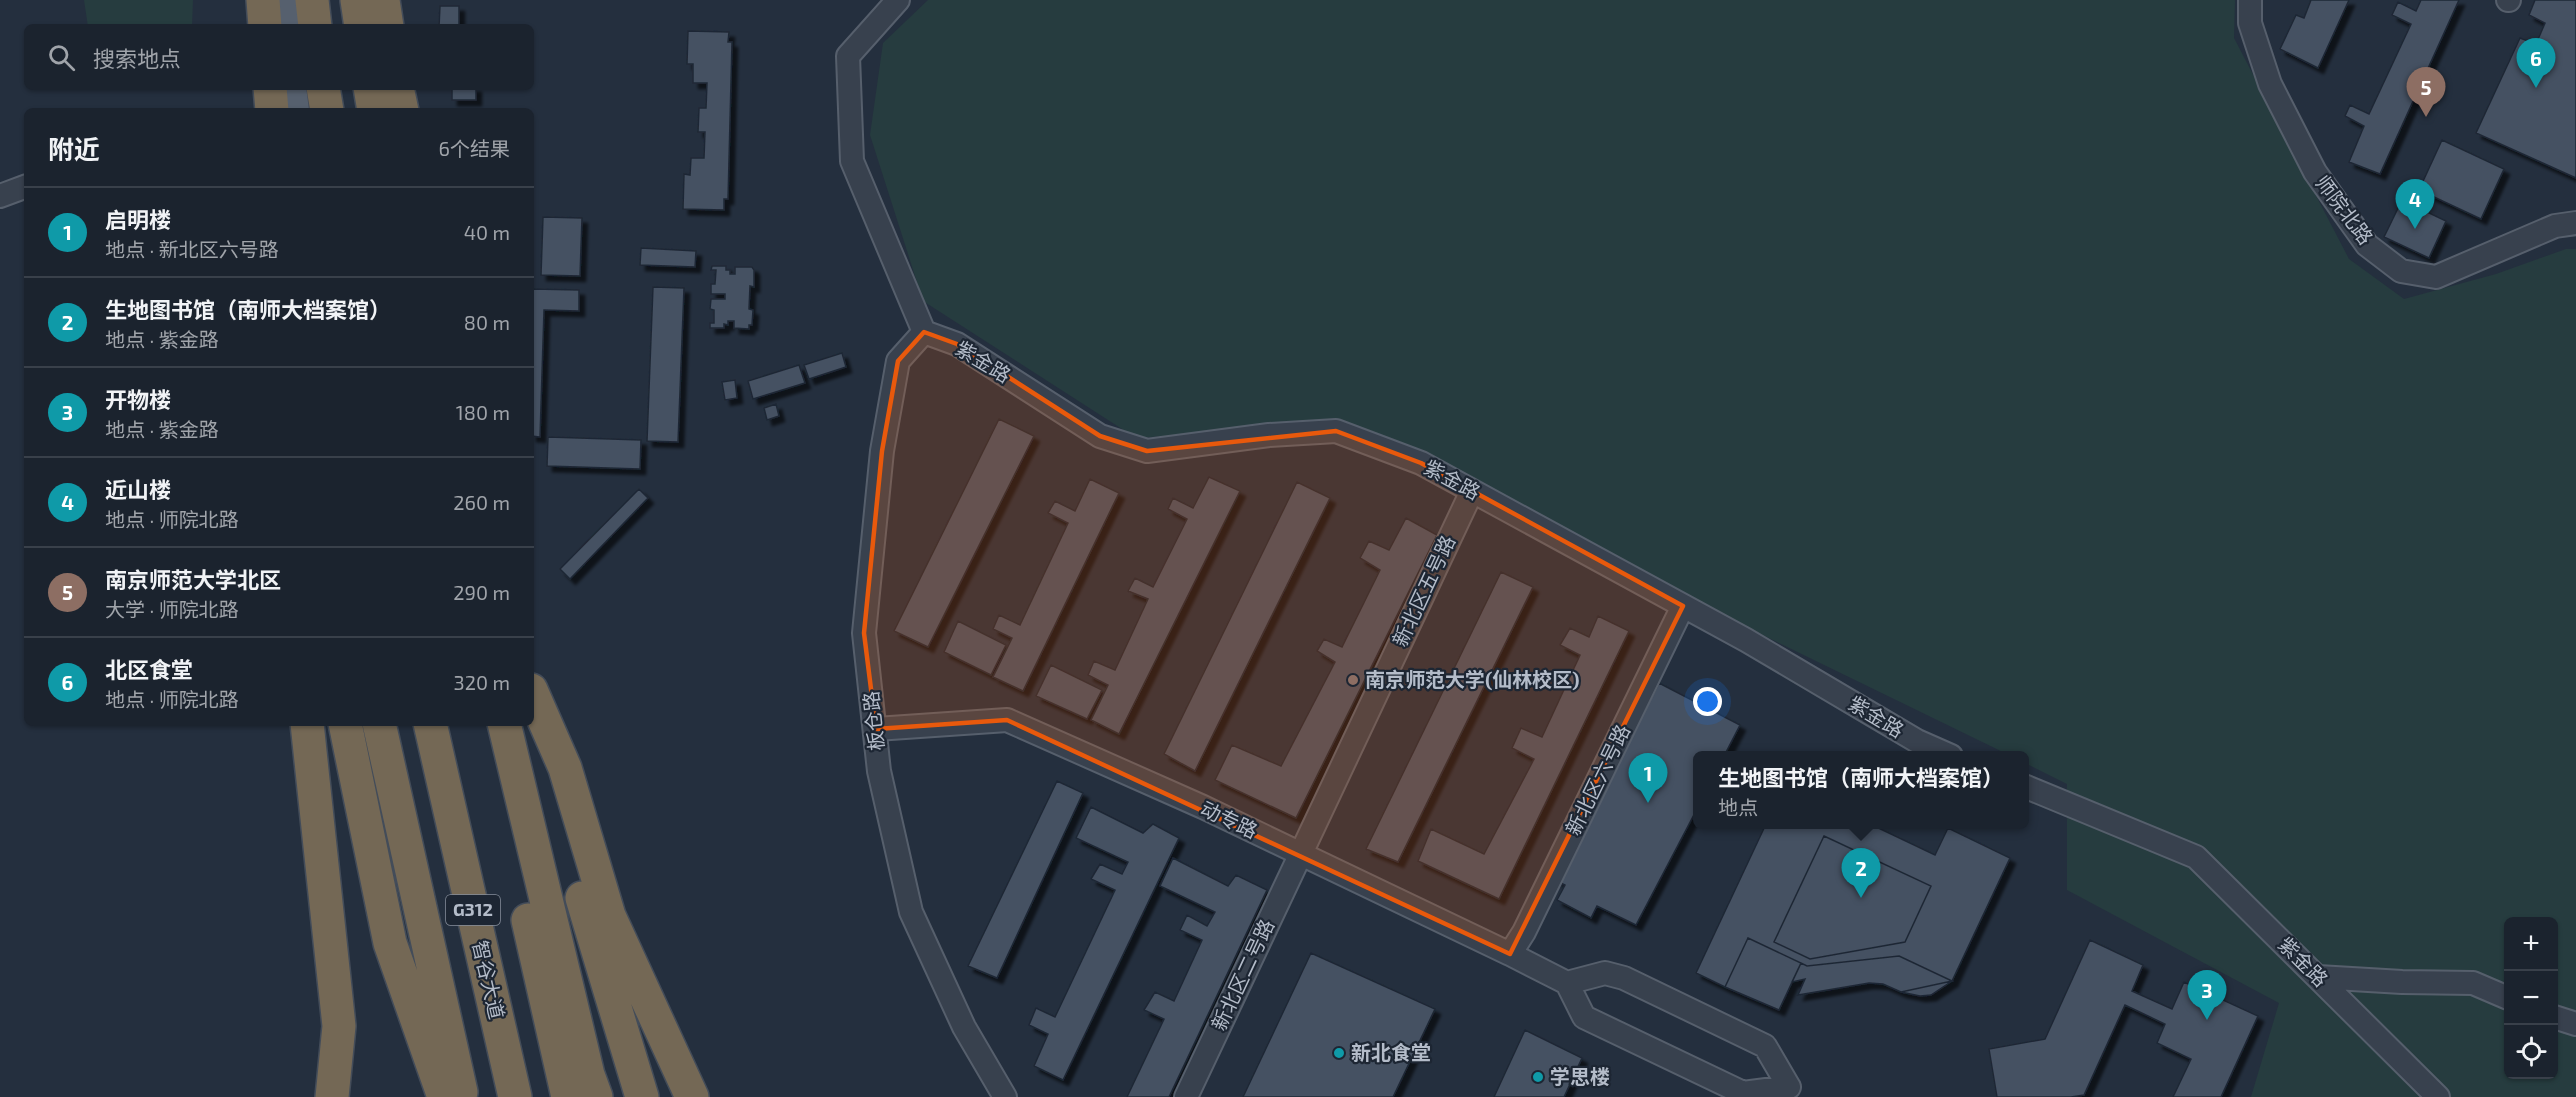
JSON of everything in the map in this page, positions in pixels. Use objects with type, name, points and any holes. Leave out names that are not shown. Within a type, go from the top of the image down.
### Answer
[{"type":"highway","points":[[263,0],[265,24]]},
{"type":"highway","points":[[312,0],[315,24]]},
{"type":"highway","points":[[357,0],[361,24]]},
{"type":"highway","points":[[383,0],[387,24]]},
{"type":"highway","points":[[270,90],[272,108]]},
{"type":"highway","points":[[324,90],[326,108]]},
{"type":"highway","points":[[370,90],[374,108]]},
{"type":"highway","points":[[398,90],[402,108]]},
{"type":"highway","points":[[534,697],[566,768],[609,916],[692,1097]]},
{"type":"highway","points":[[307,726],[339,1026],[332,1097]]},
{"type":"highway","points":[[346,726],[390,943],[444,1097]]},
{"type":"highway","points":[[380,726],[462,1097]]},
{"type":"highway","name":"智谷大道","points":[[431,726],[515,1097]]},
{"type":"highway","name":"G312","points":[[484,726],[584,1090]]},
{"type":"highway","points":[[505,726],[584,1090]]},
{"type":"highway","points":[[533,726],[568,853],[642,1097]]},
{"type":"main road","points":[[284,0],[286,24]]},
{"type":"main road","points":[[369,0],[372,24]]},
{"type":"main road","points":[[292,90],[295,108]]},
{"type":"main road","points":[[380,90],[383,108]]},
{"type":"street","points":[[898,0],[848,56],[852,161],[924,332]]},
{"type":"street","name":"师院北路","points":[[2250,1],[2250,23],[2270,84],[2315,172],[2367,245],[2401,271],[2436,277],[2554,226],[2576,223]]},
{"type":"street","points":[[0,196],[24,187]]},
{"type":"street","name":"紫金路","points":[[924,332],[957,344],[1100,436],[1147,451],[1269,435],[1336,431],[1421,463],[1683,606],[1917,741],[1940,751]]},
{"type":"street","name":"板仓路","points":[[924,332],[898,361],[882,451],[864,633],[879,771],[911,912],[964,1027],[1005,1097]]},
{"type":"street","name":"新北区五号路","points":[[1300,854],[1472,491]]},
{"type":"street","name":"新北区六号路","points":[[1510,954],[1524,932],[1683,606]]},
{"type":"street","name":"动专路","points":[[876,729],[1007,720],[1300,854],[1567,983]]},
{"type":"street","name":"紫金路","points":[[2029,788],[2196,857],[2438,1097]]},
{"type":"street","name":"新北区二号路","points":[[1186,1097],[1300,854]]},
{"type":"street","points":[[1605,973],[1624,978],[1765,1046],[1798,1092],[1743,1093],[1732,1088],[1584,1017],[1567,983],[1605,973]]},
{"type":"street","points":[[2318,977],[2473,983],[2504,996]]},
{"type":"street","points":[[2558,1018],[2576,1023]]},
{"type":"highlighted area","points":[[924,332],[957,344],[1100,436],[1147,451],[1336,431],[1421,463],[1683,606],[1510,954],[1007,720],[876,729],[864,633],[882,451],[898,361]]},
{"type":"green space","points":[[84,0],[193,0],[192,24],[88,24]]},
{"type":"green space","points":[[928,0],[2235,0],[2234,38],[2349,259],[2404,299],[2496,274],[2566,249],[2576,249],[2576,1097],[2251,1097],[2279,1003],[2067,890],[2067,784],[2029,765],[2029,751],[2001,751],[1332,425],[1136,438],[923,301],[870,135],[883,43]]},
{"type":"building","points":[[2311,0],[2349,0],[2318,68],[2280,49],[2296,15],[2304,18]]},
{"type":"building","points":[[2421,0],[2459,0],[2380,174],[2349,162],[2364,126],[2345,116],[2350,105],[2369,114],[2411,24],[2392,15],[2398,2],[2416,11]]},
{"type":"building","points":[[2535,0],[2576,0],[2576,178],[2476,133],[2520,38],[2536,44],[2545,23],[2529,15]]},
{"type":"building","points":[[440,6],[459,6],[459,24],[439,24]]},
{"type":"building","points":[[688,31],[729,32],[728,42],[732,42],[728,199],[724,199],[724,210],[683,209],[684,174],[690,175],[691,158],[704,158],[705,132],[698,132],[699,108],[706,108],[707,83],[693,83],[693,64],[687,64]]},
{"type":"building","points":[[452,90],[476,90],[476,100],[452,100]]},
{"type":"building","points":[[2442,140],[2504,169],[2481,219],[2419,190]]},
{"type":"building","points":[[2402,200],[2446,221],[2429,258],[2384,237]]},
{"type":"building","points":[[543,217],[582,218],[580,276],[541,275]]},
{"type":"building","points":[[641,248],[696,251],[695,267],[640,265]]},
{"type":"building","points":[[712,266],[726,266],[730,274],[735,274],[735,267],[752,267],[754,270],[754,287],[750,286],[749,309],[753,310],[752,325],[749,325],[749,329],[734,328],[734,321],[728,321],[728,325],[724,324],[724,328],[710,328],[710,323],[714,323],[714,310],[710,309],[711,299],[725,299],[725,294],[711,294],[711,284],[715,284],[716,270],[711,270]]},
{"type":"building","points":[[653,287],[684,288],[678,442],[647,441]]},
{"type":"building","points":[[534,289],[579,290],[579,311],[544,310],[540,437],[534,436]]},
{"type":"building","points":[[842,353],[846,367],[809,379],[804,365]]},
{"type":"building","points":[[799,365],[805,383],[753,399],[748,381]]},
{"type":"building","points":[[735,380],[737,398],[725,400],[722,382]]},
{"type":"building","points":[[776,404],[779,416],[767,420],[764,408]]},
{"type":"building","points":[[999,419],[1034,436],[928,647],[894,631]]},
{"type":"building","points":[[548,437],[641,440],[640,469],[547,466]]},
{"type":"building","points":[[1209,477],[1240,491],[1119,734],[1091,720],[1108,685],[1088,675],[1094,661],[1115,670],[1148,599],[1128,591],[1135,578],[1153,587],[1187,519],[1168,509],[1173,498],[1193,508]]},
{"type":"building","points":[[1090,479],[1119,493],[1023,691],[993,677],[1012,638],[993,629],[999,615],[1020,625],[1068,523],[1048,513],[1055,501],[1075,511]]},
{"type":"building","points":[[1297,482],[1330,498],[1195,771],[1164,754]]},
{"type":"building","points":[[639,489],[648,498],[570,579],[560,569]]},
{"type":"building","points":[[1406,518],[1437,535],[1296,818],[1215,780],[1232,745],[1281,766],[1335,662],[1317,651],[1324,639],[1342,647],[1380,570],[1360,558],[1369,541],[1389,550]]},
{"type":"building","points":[[1501,572],[1533,587],[1398,862],[1366,849]]},
{"type":"building","points":[[1598,616],[1629,631],[1499,899],[1418,861],[1431,829],[1484,854],[1534,759],[1512,748],[1521,728],[1542,737],[1580,655],[1560,645],[1570,628],[1589,637]]},
{"type":"building","points":[[958,621],[1006,645],[991,675],[944,652]]},
{"type":"building","points":[[1051,665],[1102,690],[1087,719],[1036,696]]},
{"type":"building","points":[[1659,683],[1740,725],[1727,751],[1693,751],[1693,817],[1636,925],[1597,906],[1591,918],[1557,900],[1565,885],[1557,881]]},
{"type":"building","points":[[1057,781],[1083,793],[997,978],[968,966]]},
{"type":"building","points":[[1091,807],[1143,833],[1153,824],[1179,838],[1063,1080],[1034,1066],[1048,1034],[1029,1025],[1036,1008],[1055,1017],[1115,890],[1091,879],[1100,864],[1122,874],[1128,862],[1076,838]]},
{"type":"building","points":[[1764,829],[1880,829],[1935,855],[1948,829],[1950,829],[2010,858],[1952,981],[1899,956],[1807,966],[1748,938],[1725,987],[1696,973]]},
{"type":"building","points":[[1824,836],[1931,886],[1905,942],[1810,959],[1774,942]]},
{"type":"building","points":[[1173,858],[1228,886],[1236,875],[1267,890],[1169,1097],[1127,1097],[1164,1019],[1144,1010],[1155,992],[1174,1001],[1202,940],[1180,930],[1187,915],[1207,926],[1215,912],[1160,886]]},
{"type":"building","points":[[1748,938],[1801,963],[1779,1010],[1725,987]]},
{"type":"building","points":[[2090,940],[2143,965],[2132,991],[2172,1009],[2184,982],[2258,1016],[2221,1097],[2173,1097],[2191,1059],[2157,1043],[2165,1024],[2125,1005],[2084,1095],[1997,1097],[1989,1049],[2045,1039]]},
{"type":"building","name":"新北食堂","points":[[1311,953],[1435,1009],[1393,1097],[1243,1097]]},
{"type":"building","points":[[1899,956],[1952,981],[1901,992],[1883,984],[1869,983],[1798,995],[1805,979],[1792,982],[1801,963],[1807,966]]},
{"type":"building","points":[[1952,981],[1931,995],[1920,996],[1901,992]]},
{"type":"building","name":"学思楼","points":[[1525,1030],[1582,1058],[1564,1097],[1494,1097]]},
{"type":"place","name":"北区食堂","points":[[2536,88]]},
{"type":"place","name":"南京师范大学北区","points":[[2426,117]]},
{"type":"place","name":"近山楼","points":[[2415,229]]},
{"type":"place","name":"南京师范大学(仙林校区)","points":[[1353,680]]},
{"type":"place","name":"启明楼","points":[[1648,803]]},
{"type":"place","name":"生地图书馆（南师大档案馆）","points":[[1861,898]]},
{"type":"place","name":"开物楼","points":[[2207,1020]]},
{"type":"place","name":"新北食堂","points":[[1339,1053]]},
{"type":"place","name":"学思楼","points":[[1538,1077]]}]
